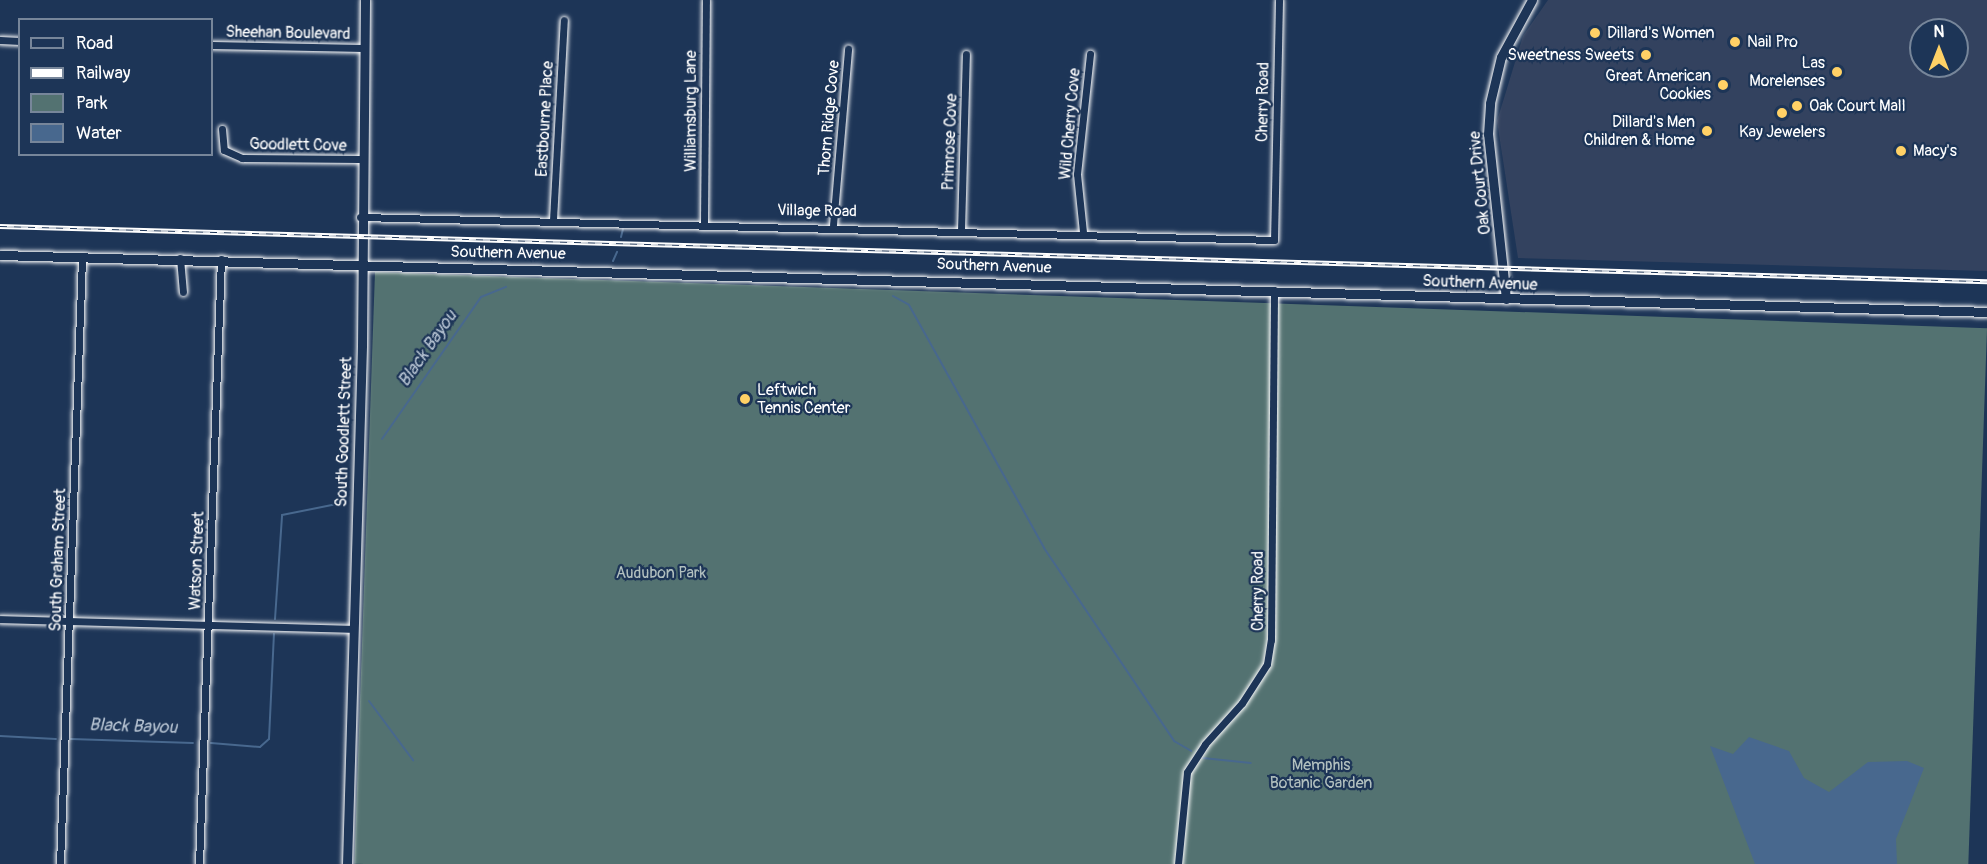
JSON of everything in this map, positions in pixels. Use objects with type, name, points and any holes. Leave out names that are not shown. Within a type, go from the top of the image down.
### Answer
[{"type":"street","name":"South Goodlett Street","points":[[347,864],[362,345],[358,264],[364,0]]},
{"type":"street","name":"Williamsburg Lane","points":[[704,223],[706,0]]},
{"type":"street","name":"Cherry Road","points":[[1274,240],[1279,0]]},
{"type":"street","name":"Oak Court Drive","points":[[1506,299],[1488,134],[1490,103],[1501,57],[1532,0]]},
{"type":"street","name":"Eastbourne Place","points":[[553,220],[564,20]]},
{"type":"street","points":[[0,40],[18,41]]},
{"type":"street","name":"Sheehan Boulevard","points":[[213,45],[363,48]]},
{"type":"street","name":"Thorn Ridge Cove","points":[[833,225],[848,49]]},
{"type":"street","name":"Primrose Cove","points":[[961,230],[966,54]]},
{"type":"street","name":"Wild Cherry Cove","points":[[1083,232],[1077,174],[1090,54]]},
{"type":"street","name":"Goodlett Cove","points":[[222,129],[224,150],[242,158],[360,159]]},
{"type":"street","name":"Village Road","points":[[360,217],[833,225],[1274,240]]},
{"type":"street","name":"Southern Avenue","points":[[0,255],[221,259],[1987,312]]},
{"type":"street","name":"South Graham Street","points":[[60,864],[82,258]]},
{"type":"street","points":[[180,258],[183,292]]},
{"type":"street","name":"Watson Street","points":[[199,864],[221,259]]},
{"type":"street","name":"Cherry Road","points":[[1178,864],[1187,772],[1205,744],[1242,703],[1267,664],[1271,640],[1274,290]]},
{"type":"street","points":[[0,619],[353,629]]},
{"type":"shaded area","points":[[1548,0],[1987,0],[1987,271],[1518,258],[1497,121],[1523,36]]},
{"type":"green space","name":"Audubon Park","points":[[375,272],[1987,328],[1968,864],[354,864]]},
{"type":"water","points":[[1749,737],[1789,751],[1804,778],[1829,792],[1868,762],[1907,761],[1924,768],[1896,839],[1897,864],[1755,864],[1710,746],[1733,754]]},
{"type":"waterway","name":"Black Bayou","points":[[621,237],[623,229]]},
{"type":"waterway","name":"Black Bayou","points":[[613,261],[617,252]]},
{"type":"waterway","name":"Black Bayou","points":[[382,439],[481,297],[506,287]]},
{"type":"waterway","points":[[893,296],[909,305],[1044,548],[1174,741],[1191,751]]},
{"type":"waterway","name":"Black Bayou","points":[[275,619],[282,515],[342,503]]},
{"type":"waterway","name":"Black Bayou","points":[[211,743],[260,747],[269,739],[274,634]]},
{"type":"waterway","points":[[369,701],[413,760]]},
{"type":"waterway","name":"Black Bayou","points":[[0,736],[56,739]]},
{"type":"waterway","name":"Black Bayou","points":[[71,739],[193,743]]},
{"type":"waterway","points":[[1203,758],[1251,763]]},
{"type":"railway","points":[[0,226],[1987,281]]},
{"type":"place","name":"Dillard's Women","points":[[1595,33]]},
{"type":"place","name":"Nail Pro","points":[[1735,42]]},
{"type":"place","name":"Sweetness Sweets","points":[[1646,55]]},
{"type":"place","name":"Las Morelenses","points":[[1837,72]]},
{"type":"place","name":"Great American Cookies","points":[[1723,85]]},
{"type":"place","name":"Oak Court Mall","points":[[1797,106]]},
{"type":"place","name":"Kay Jewelers","points":[[1782,113]]},
{"type":"place","name":"Dillard's Men Children & Home","points":[[1707,131]]},
{"type":"place","name":"Macy's","points":[[1901,151]]},
{"type":"place","name":"Leftwich Tennis Center","points":[[745,399]]},
{"type":"park label","name":"Memphis Botanic Garden","points":[[1321,774]]}]
